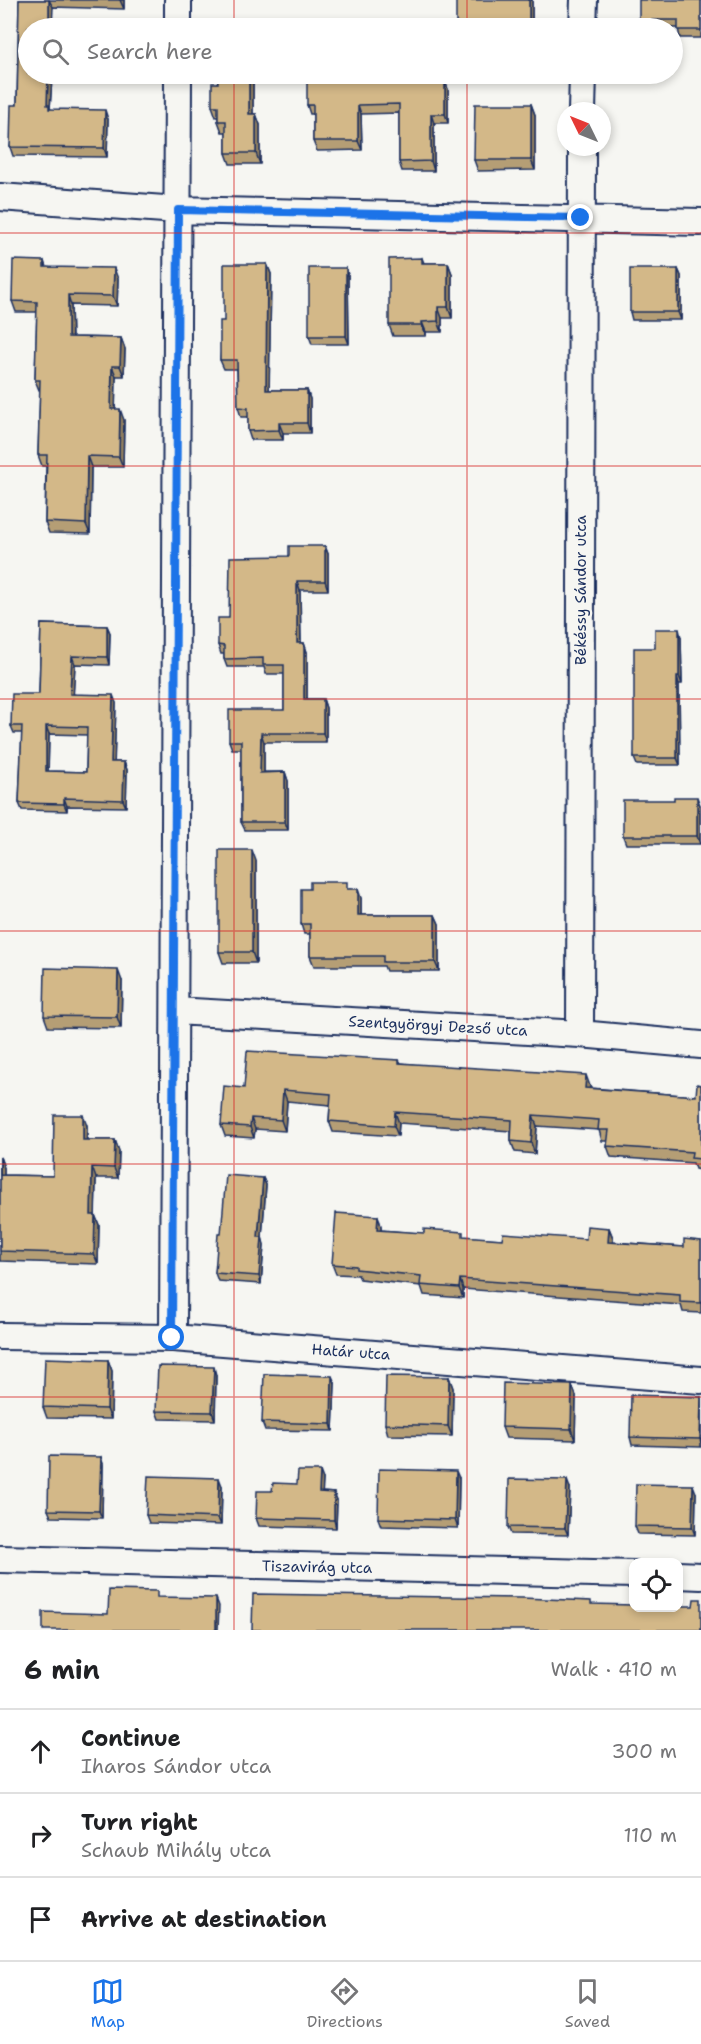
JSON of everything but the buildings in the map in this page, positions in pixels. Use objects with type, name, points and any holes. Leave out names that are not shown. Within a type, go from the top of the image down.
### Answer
[{"type":"street","points":[[178,0],[178,18]]},
{"type":"street","points":[[584,0],[584,18]]},
{"type":"street","points":[[172,1338],[178,84]]},
{"type":"street","points":[[582,102],[583,84]]},
{"type":"street","name":"Békéssy Sándor utca","points":[[580,1034],[582,156]]},
{"type":"street","points":[[0,197],[178,210],[701,222]]},
{"type":"street","name":"Szentgyörgyi Dezső utca","points":[[175,1011],[580,1034],[701,1045]]},
{"type":"street","name":"Határ utca","points":[[0,1336],[172,1338],[701,1380]]},
{"type":"street","name":"Tiszavirág utca","points":[[0,1559],[629,1574]]},
{"type":"street","points":[[683,1575],[701,1576]]},
{"type":"route","points":[[172,1338],[178,210],[581,218]]}]
